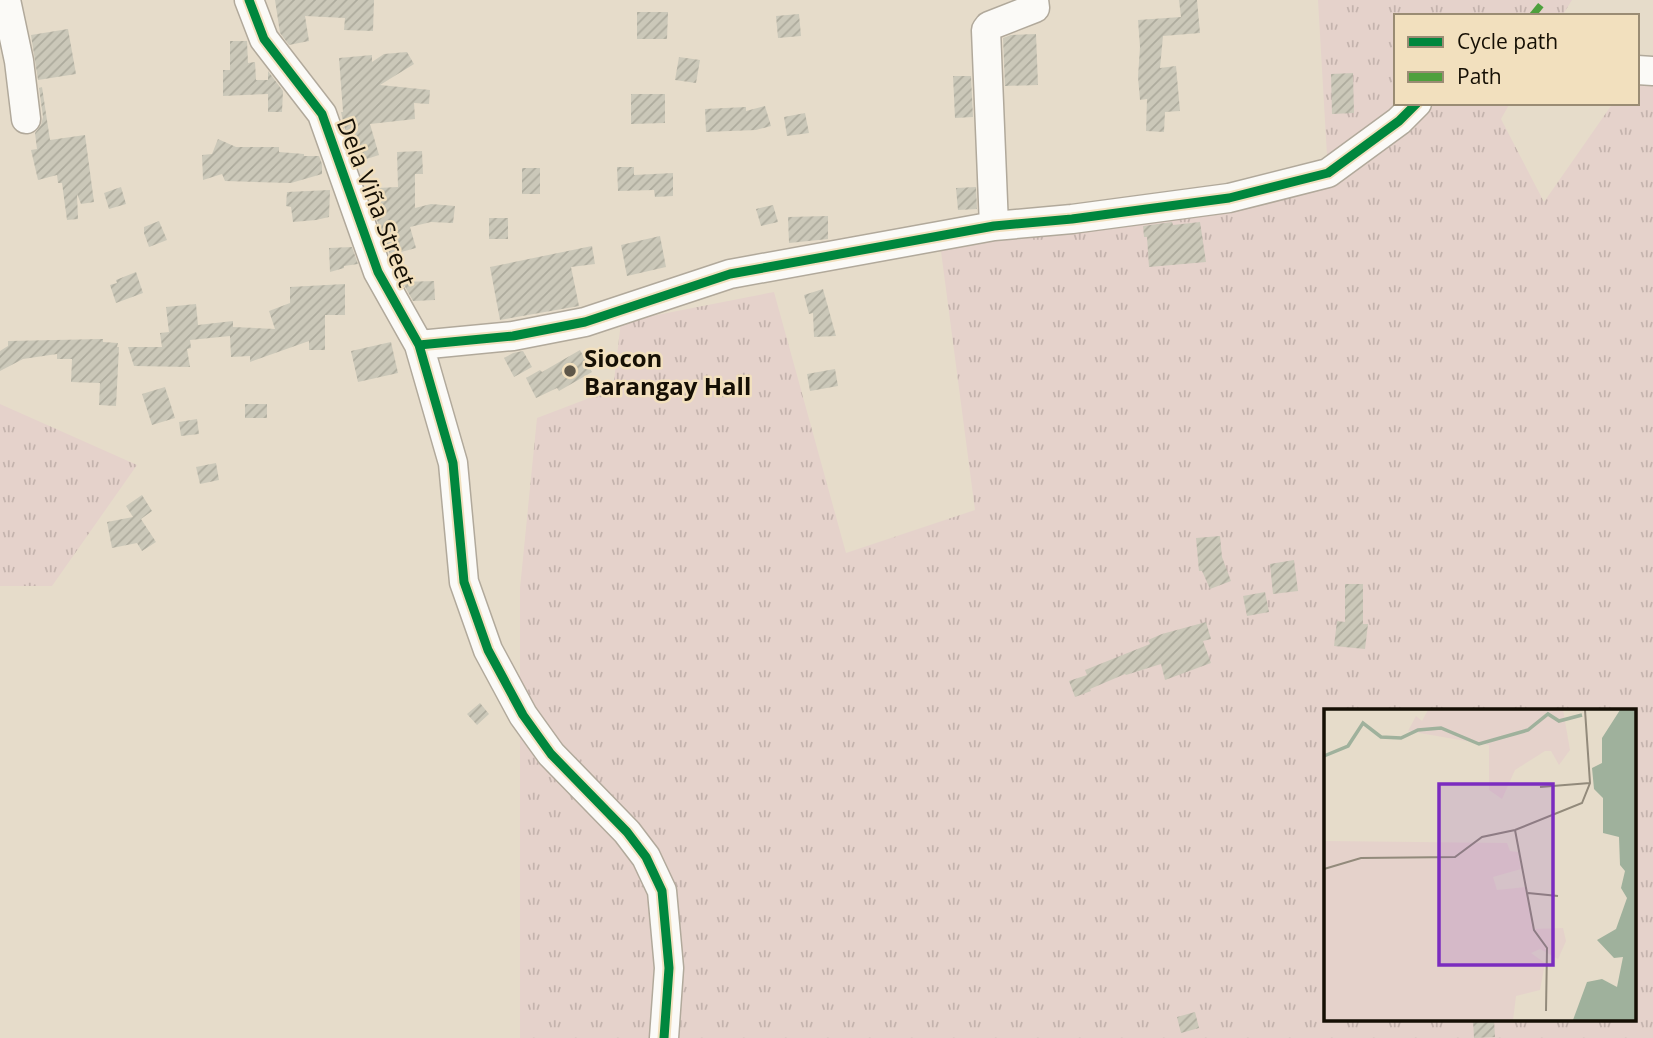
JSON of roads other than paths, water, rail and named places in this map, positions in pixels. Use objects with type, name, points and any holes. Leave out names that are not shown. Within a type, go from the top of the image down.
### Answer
[{"type":"street","points":[[6,0],[19,61],[26,119]]},
{"type":"street","name":"Dela Viña Street","points":[[249,0],[264,38],[322,114],[378,272],[419,345],[453,463],[464,582],[488,650],[523,715],[551,754],[627,832],[646,857],[662,891],[669,968],[664,1038]]},
{"type":"street","points":[[993,226],[986,30],[989,26],[1035,8],[1034,0]]},
{"type":"street","points":[[419,345],[513,335],[585,322],[730,274],[993,226],[1072,219],[1229,198],[1328,173],[1399,121],[1415,105]]},
{"type":"place","name":"Siocon Barangay Hall","points":[[570,371]]}]
